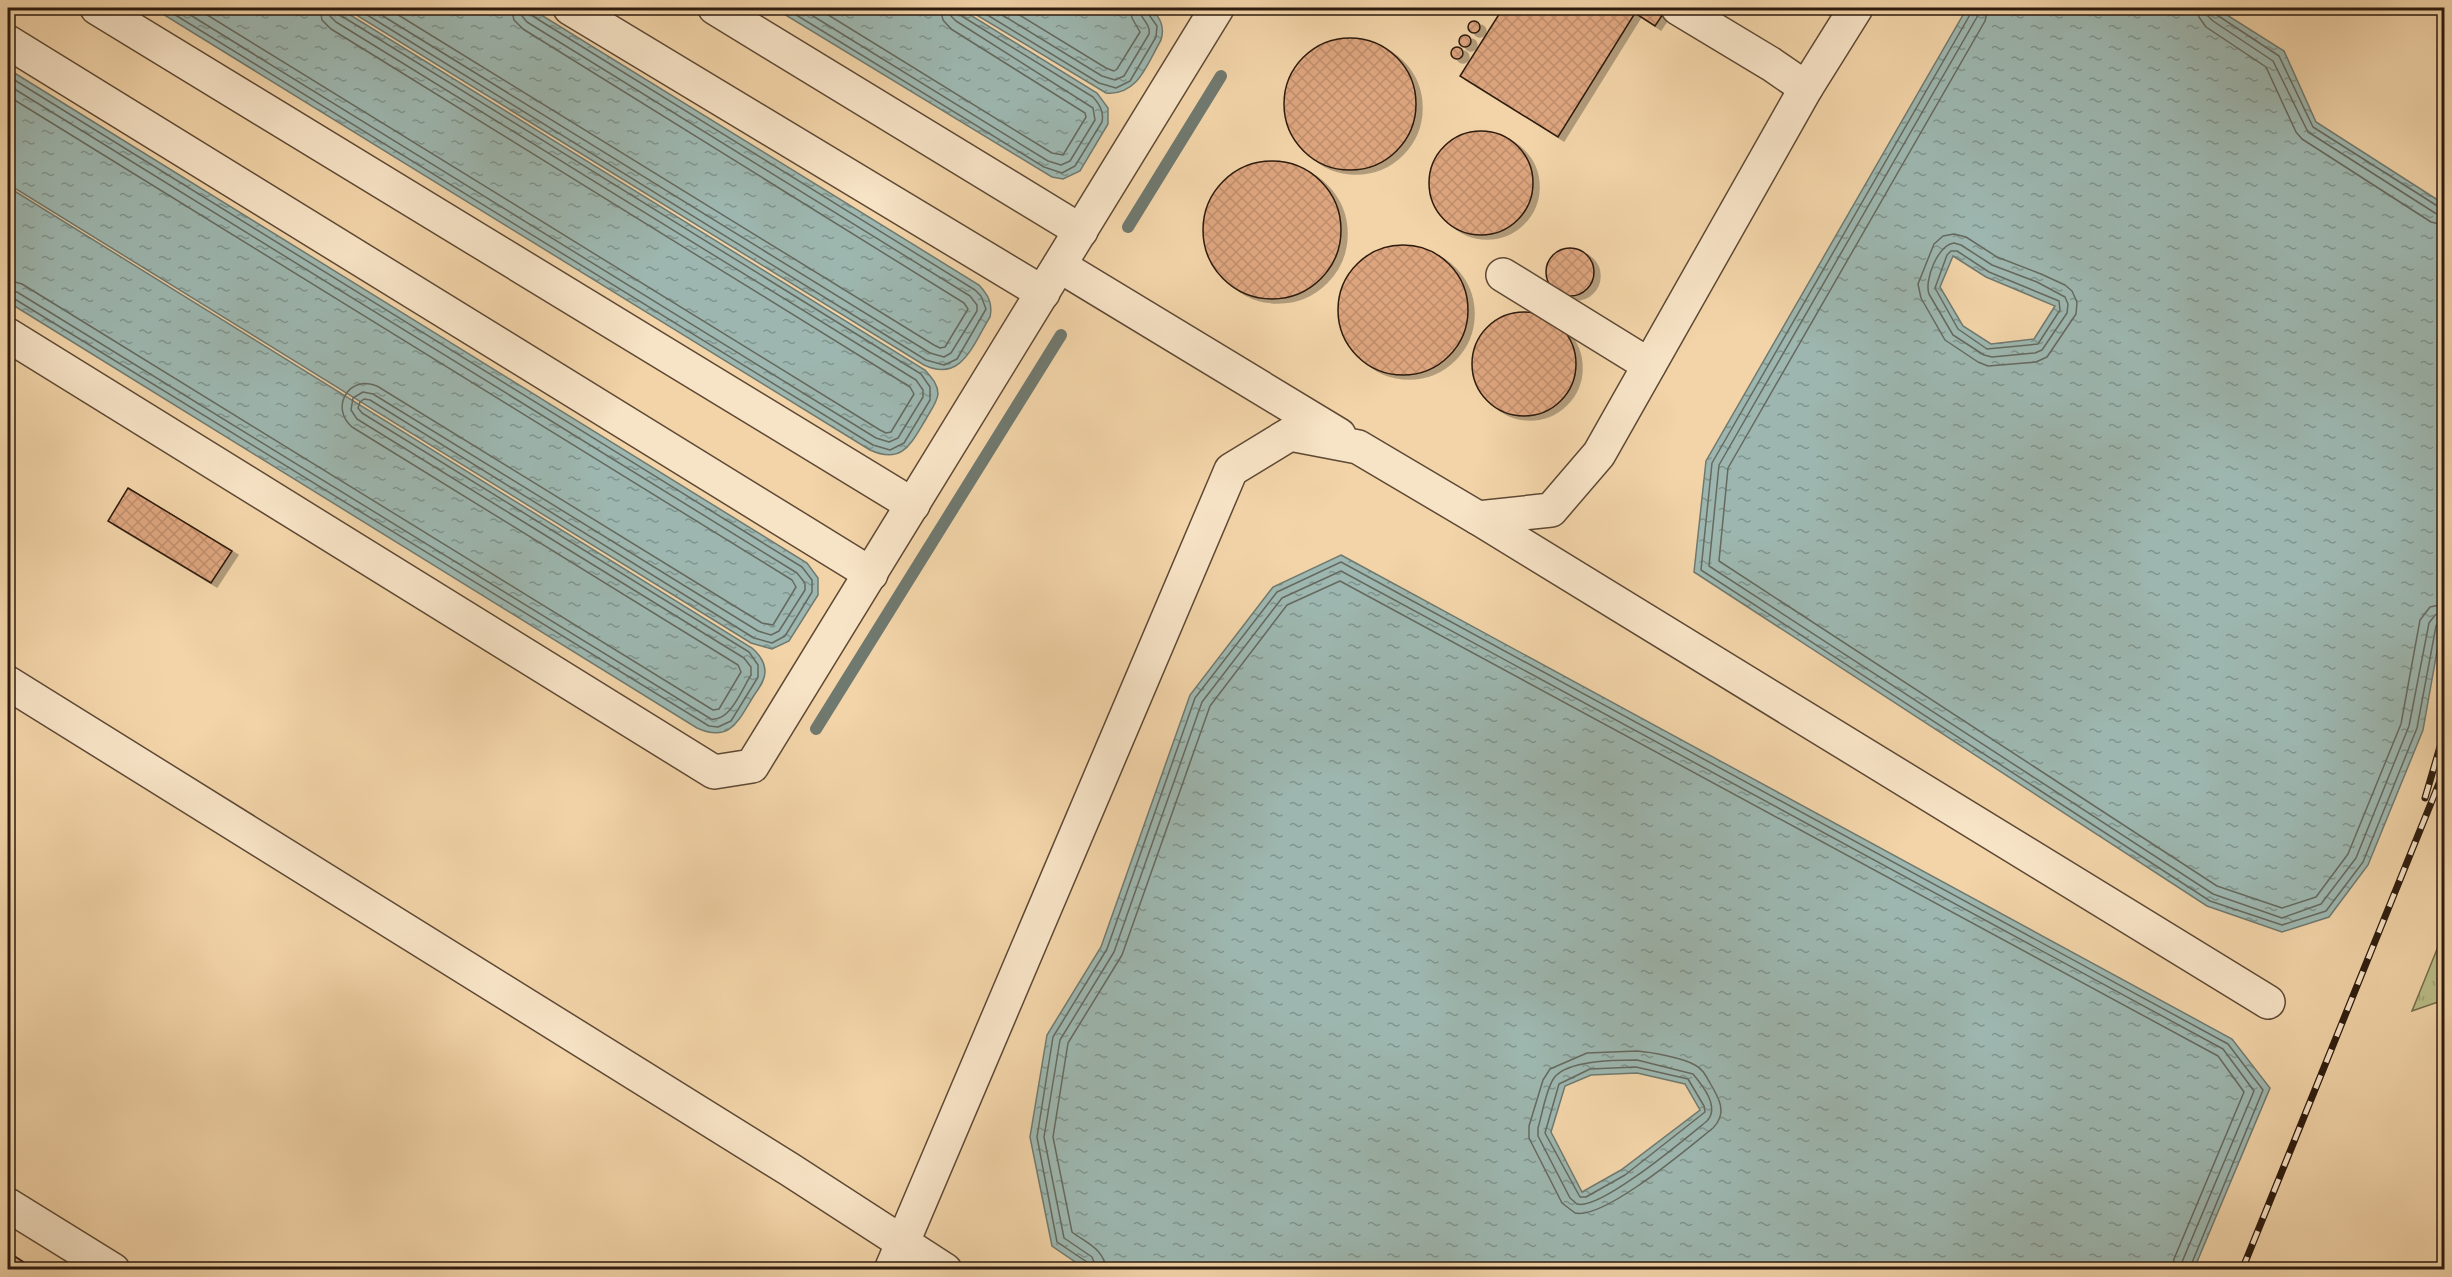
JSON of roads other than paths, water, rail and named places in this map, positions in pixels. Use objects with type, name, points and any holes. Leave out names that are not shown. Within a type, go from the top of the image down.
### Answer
[{"type":"lane","points":[[98,8],[913,505]]},
{"type":"lane","points":[[570,8],[1043,293]]},
{"type":"lane","points":[[715,8],[1081,231]]},
{"type":"lane","points":[[8,335],[714,772],[752,766],[1217,8]]},
{"type":"lane","points":[[1678,8],[1771,64],[1806,88]]},
{"type":"lane","points":[[1478,518],[1551,510],[1599,454],[1806,88],[1856,8]]},
{"type":"lane","points":[[8,42],[871,574]]},
{"type":"lane","points":[[1060,266],[1478,518],[2268,1002]]},
{"type":"lane","points":[[1503,275],[1649,365]]},
{"type":"lane","points":[[896,1256],[1231,470],[1290,434],[1358,447]]},
{"type":"lane","points":[[8,683],[789,1169],[896,1256],[945,1269]]},
{"type":"lane","points":[[8,1205],[113,1269]]},
{"type":"water","points":[[153,8],[339,8],[925,370],[937,387],[938,394],[935,404],[916,436],[905,449],[891,455],[870,450]]},
{"type":"water","points":[[345,8],[530,8],[979,285],[989,300],[990,317],[972,349],[957,365],[948,369],[937,369],[924,365]]},
{"type":"water","points":[[774,8],[959,8],[1097,93],[1108,108],[1108,124],[1080,171],[1063,179],[1052,177]]},
{"type":"water","points":[[965,8],[1151,8],[1161,23],[1162,35],[1146,68],[1134,84],[1117,93],[1106,93]]},
{"type":"water","points":[[1967,8],[2216,8],[2284,51],[2316,122],[2444,204],[2444,612],[2423,730],[2368,865],[2329,917],[2282,932],[2207,906],[1694,572],[1706,461]],"holes":[[[1953,256],[1986,277],[2055,306],[2034,339],[1991,344],[1963,326],[1940,287]]]},
{"type":"water","points":[[8,69],[807,563],[818,578],[818,595],[789,641],[772,649],[751,643],[8,184]]},
{"type":"water","points":[[8,187],[752,648],[763,661],[765,675],[737,721],[732,727],[718,733],[697,728],[8,302]]},
{"type":"water","points":[[1341,555],[2232,1039],[2270,1088],[2194,1269],[1087,1270],[1052,1246],[1030,1137],[1047,1035],[1101,947],[1190,695],[1273,587]],"holes":[[[1637,1073],[1685,1084],[1700,1110],[1621,1170],[1582,1192],[1551,1132],[1565,1086],[1591,1075]]]},
{"type":"waterway","points":[[1128,227],[1221,76]]},
{"type":"waterway","points":[[816,729],[1061,335]]},
{"type":"railway","points":[[2425,798],[2444,733]]},
{"type":"railway","points":[[2242,1270],[2444,771]]}]
